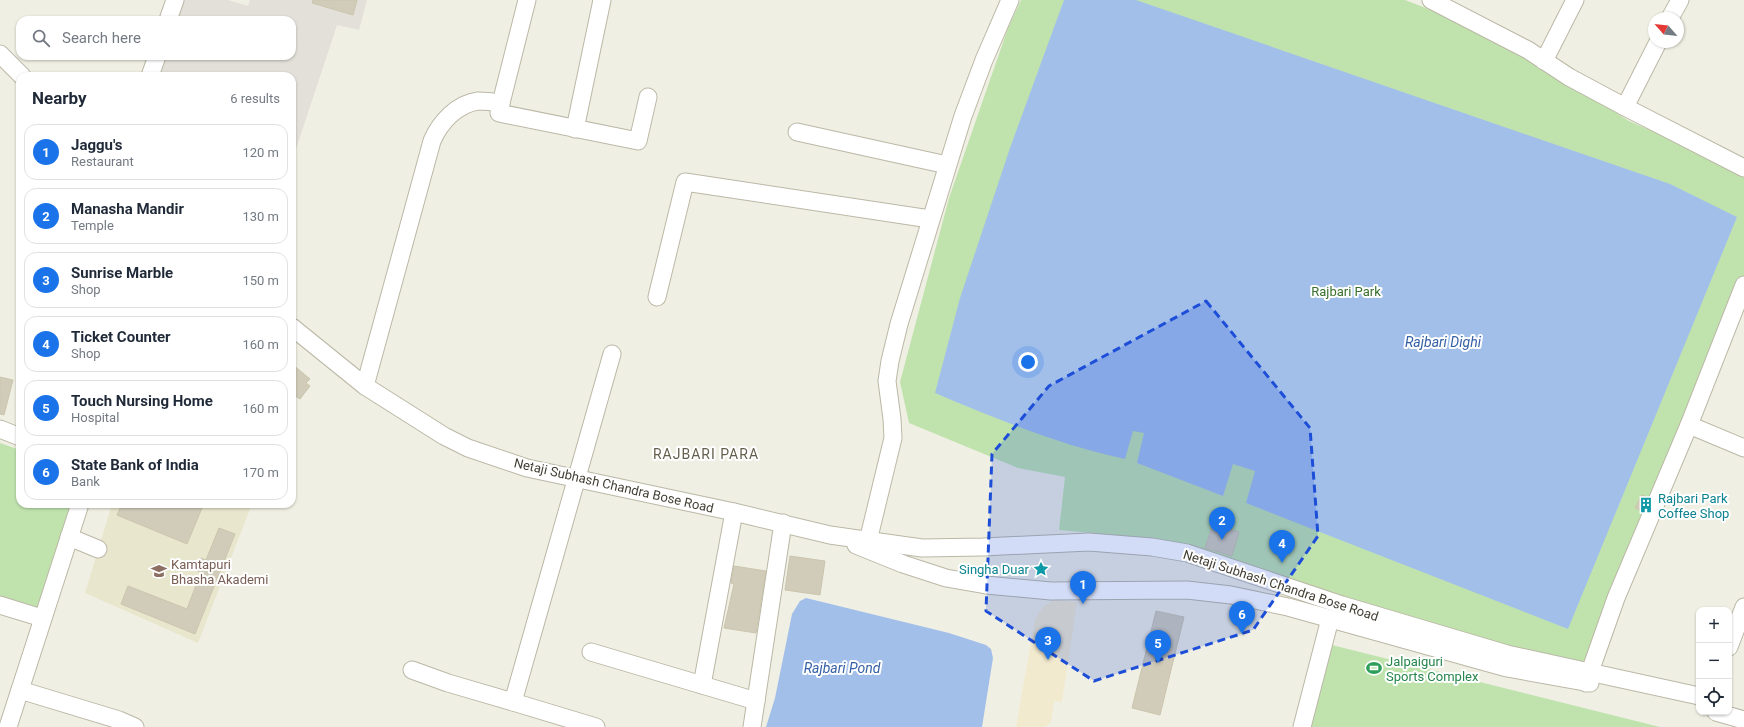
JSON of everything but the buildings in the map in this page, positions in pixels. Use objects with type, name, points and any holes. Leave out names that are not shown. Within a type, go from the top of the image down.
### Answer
[{"type":"street","points":[[169,16],[175,0]]},
{"type":"street","points":[[527,0],[499,113],[638,141],[648,97]]},
{"type":"street","points":[[575,128],[602,0]]},
{"type":"street","points":[[868,541],[893,438],[887,381],[899,324],[947,165],[984,60],[1010,0]]},
{"type":"street","points":[[1431,0],[1498,34],[1569,77],[1744,168]]},
{"type":"street","points":[[1544,61],[1575,0]]},
{"type":"street","points":[[1673,12],[1680,0]]},
{"type":"street","points":[[1625,107],[1655,48]]},
{"type":"street","points":[[0,54],[18,72]]},
{"type":"street","points":[[151,72],[156,60]]},
{"type":"street","points":[[365,386],[436,133],[447,118],[461,107],[479,101],[501,103]]},
{"type":"street","points":[[797,132],[947,165]]},
{"type":"street","points":[[657,297],[685,182],[930,219]]},
{"type":"street","points":[[1588,677],[1616,598],[1689,425],[1744,285]]},
{"type":"street","name":"Netaji Subhash Chandra Bose Road","points":[[296,330],[365,386],[444,436],[468,448],[527,468],[734,512],[830,535],[922,548],[991,547],[1089,542],[1136,546],[1187,553],[1268,578],[1342,605],[1507,654],[1696,707]]},
{"type":"street","points":[[513,702],[612,354]]},
{"type":"street","points":[[1689,425],[1744,448]]},
{"type":"street","points":[[0,429],[16,435]]},
{"type":"street","points":[[8,727],[79,508]]},
{"type":"street","points":[[702,685],[734,512]]},
{"type":"street","points":[[752,727],[783,523]]},
{"type":"street","name":"Netaji Subhash Chandra Bose Road","points":[[830,535],[903,564],[946,578],[979,584],[1051,591],[1187,590],[1231,595],[1288,607],[1506,668],[1588,677],[1696,695]]},
{"type":"street","points":[[70,536],[98,549]]},
{"type":"street","points":[[0,605],[42,618]]},
{"type":"street","points":[[1730,643],[1744,607]]},
{"type":"street","points":[[1302,727],[1330,619]]},
{"type":"street","points":[[592,652],[756,701]]},
{"type":"street","points":[[412,670],[448,683],[596,727]]},
{"type":"street","points":[[20,690],[119,720],[135,727]]},
{"type":"street","points":[[1732,705],[1744,709]]},
{"type":"street","points":[[1726,715],[1744,720]]},
{"type":"highlighted area","points":[[1206,301],[1310,428],[1318,536],[1253,630],[1094,681],[986,611],[992,454],[1049,386]]},
{"type":"shaded area","points":[[182,0],[228,0],[248,6],[250,0],[367,0],[359,30],[337,25],[296,149],[296,72],[158,72],[163,60],[296,60],[296,16],[177,16]]},
{"type":"shaded area","name":"Kamtapuri Bhasha Akademi","points":[[111,508],[250,508],[198,643],[85,593]]},
{"type":"shaded area","points":[[1054,600],[1077,602],[1062,702],[1054,701],[1051,722],[1045,727],[1016,727],[1035,619],[1043,607]]},
{"type":"green space","name":"Rajbari Dighi","points":[[1021,0],[1405,0],[1444,15],[1511,46],[1629,121],[1698,151],[1744,176],[1744,280],[1589,658],[1582,663],[1513,648],[1385,614],[1188,547],[1113,535],[1059,530],[1065,477],[1018,468],[909,423],[900,382],[949,198],[1008,28]]},
{"type":"green space","points":[[0,443],[16,449],[16,508],[73,508],[40,612],[0,598]]},
{"type":"green space","name":"Jalpaiguri Sports Complex","points":[[1328,644],[1660,727],[1306,727]]},
{"type":"water","name":"Rajbari Dighi","points":[[1064,0],[1136,0],[1670,184],[1737,217],[1568,629],[1246,503],[1255,471],[1233,464],[1223,496],[1137,463],[1144,433],[1133,431],[1125,459],[1052,439],[1005,422],[935,393],[960,298],[1010,148]]},
{"type":"water","name":"Rajbari Pond","points":[[806,598],[949,633],[986,645],[991,649],[993,658],[982,727],[766,727],[775,698],[792,614],[800,601]]},
{"type":"place","name":"Rajbari Park Coffee Shop","points":[[1646,505]]},
{"type":"place","name":"Manasha Mandir","points":[[1222,540]]},
{"type":"place","name":"Ticket Counter","points":[[1282,563]]},
{"type":"place","name":"Singha Duar","points":[[1041,569]]},
{"type":"place","name":"Kamtapuri Bhasha Akademi","points":[[159,571]]},
{"type":"place","name":"Jaggu's","points":[[1083,604]]},
{"type":"place","name":"State Bank of India","points":[[1242,634]]},
{"type":"place","name":"Sunrise Marble","points":[[1048,660]]},
{"type":"place","name":"Touch Nursing Home","points":[[1158,663]]},
{"type":"place","name":"Jalpaiguri Sports Complex","points":[[1374,668]]},
{"type":"district","name":"RAJBARI PARA","points":[[706,454]]},
{"type":"park label","name":"Rajbari Park","points":[[1346,291]]}]
